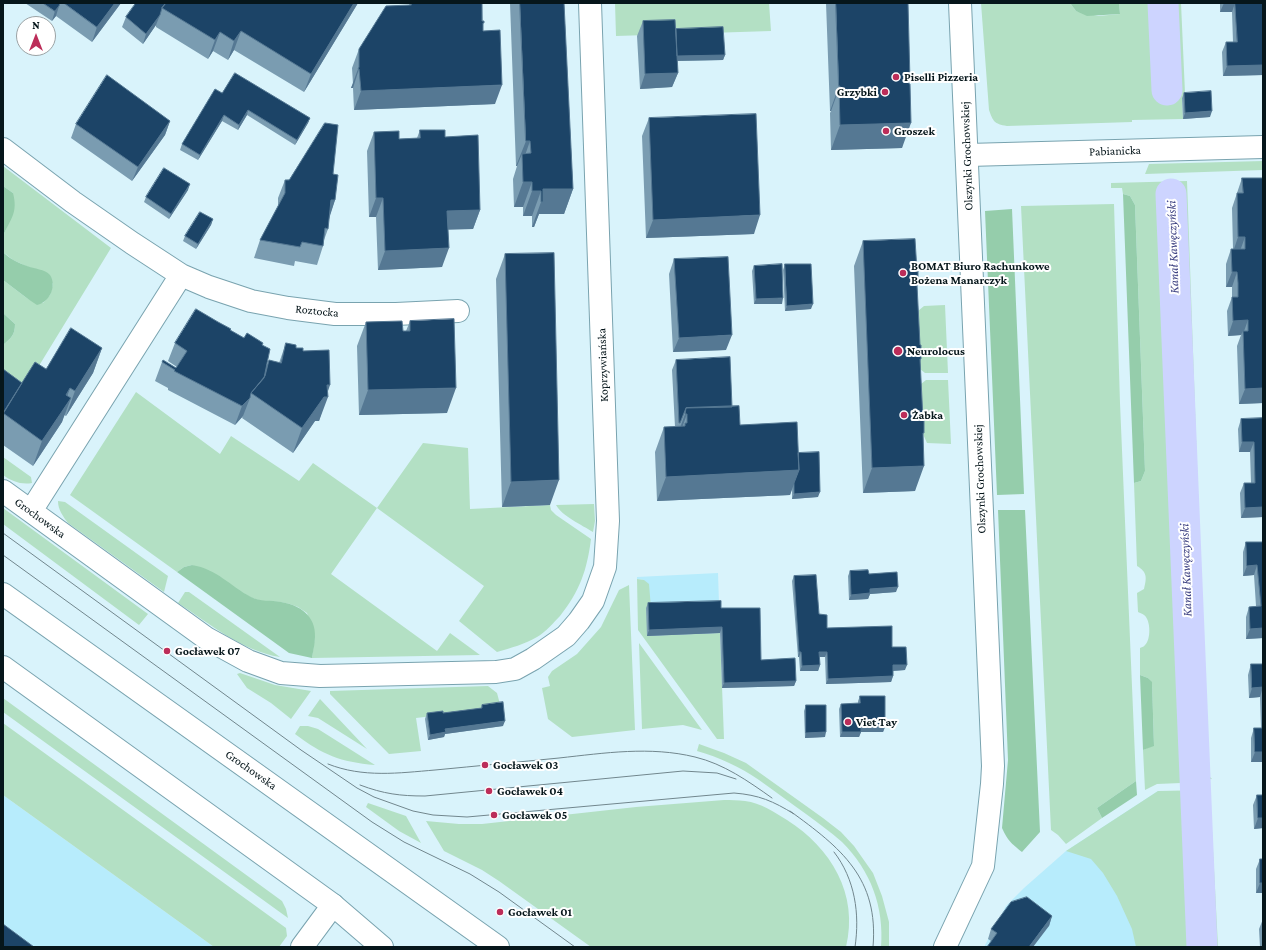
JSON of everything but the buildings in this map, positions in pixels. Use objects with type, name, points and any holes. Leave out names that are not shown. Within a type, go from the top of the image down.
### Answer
[{"type":"street","name":"Koprzywiańska","points":[[496,672],[515,669],[533,659],[566,636],[593,601],[605,566],[608,521],[590,3]]},
{"type":"street","name":"Olszynki Grochowskiej","points":[[945,947],[983,866],[993,766],[968,155],[960,3]]},
{"type":"street","name":"Pabianicka","points":[[968,155],[1263,146]]},
{"type":"street","name":"Roztocka","points":[[3,149],[79,206],[132,243],[182,275],[209,287],[250,301],[335,314],[458,312]]},
{"type":"street","points":[[31,511],[182,275]]},
{"type":"street","name":"Grochowska","points":[[3,491],[206,638],[248,661],[281,673],[334,676],[496,672]]},
{"type":"street","name":"Grochowska","points":[[3,594],[498,947]]},
{"type":"street","points":[[3,667],[333,904],[382,947]]},
{"type":"street","points":[[302,947],[333,904]]},
{"type":"shaded area","points":[[718,573],[720,633],[647,636],[644,580],[637,579],[637,577]]},
{"type":"shaded area","points":[[1158,791],[1187,947],[984,947],[1006,906],[1024,888],[1066,851]]},
{"type":"shaded area","points":[[3,795],[214,947],[3,947]]},
{"type":"green space","points":[[615,3],[769,3],[771,31],[616,36]]},
{"type":"green space","points":[[981,3],[1070,3],[1076,11],[1098,16],[1120,14],[1119,3],[1181,3],[1185,93],[1182,98],[1183,119],[1007,126],[997,123],[993,119],[989,110]]},
{"type":"green space","points":[[1070,3],[1119,3],[1120,14],[1087,16],[1076,11]]},
{"type":"green space","points":[[1263,161],[1263,170],[1145,174],[1149,164]]},
{"type":"green space","points":[[3,166],[111,248],[26,387],[3,375],[3,345],[12,336],[15,324],[3,313],[3,280],[28,299],[43,303],[50,295],[53,284],[42,271],[28,267],[13,260],[3,252],[3,236],[6,229],[13,193],[3,186]]},
{"type":"green space","points":[[1187,181],[1208,775],[1212,779],[1157,784],[1145,790],[1143,750],[1154,745],[1152,683],[1148,678],[1140,675],[1140,648],[1147,642],[1149,625],[1144,615],[1138,612],[1137,593],[1144,589],[1146,578],[1143,570],[1137,566],[1134,483],[1141,481],[1145,471],[1135,205],[1130,196],[1123,194],[1122,188],[1111,188],[1111,183]]},
{"type":"green space","points":[[3,186],[13,193],[15,206],[13,215],[3,236]]},
{"type":"green space","points":[[1123,194],[1130,196],[1135,205],[1145,471],[1141,481],[1134,483]]},
{"type":"green space","points":[[1114,204],[1120,403],[1136,781],[1097,808],[1102,818],[1066,844],[1051,830],[1021,206]]},
{"type":"green space","points":[[1012,209],[1024,494],[997,495],[985,211]]},
{"type":"green space","points":[[3,252],[17,262],[42,270],[50,275],[53,282],[52,289],[46,300],[37,305],[3,280]]},
{"type":"green space","points":[[945,305],[948,373],[925,373],[920,369],[918,311],[924,306]]},
{"type":"green space","points":[[3,313],[15,324],[12,336],[3,345]]},
{"type":"green space","points":[[926,380],[948,380],[951,444],[927,443],[923,434],[921,384]]},
{"type":"green space","points":[[136,392],[220,454],[231,436],[299,481],[313,463],[377,508],[331,574],[437,651],[450,633],[480,655],[312,658],[315,637],[307,613],[290,604],[262,601],[252,598],[192,565],[184,567],[177,572],[70,495]]},
{"type":"green space","points":[[423,443],[468,448],[470,509],[550,505],[551,510],[556,515],[591,539],[582,580],[567,607],[546,630],[528,642],[497,652],[459,621],[484,586],[377,508]]},
{"type":"green space","points":[[3,457],[31,477],[32,483],[16,482],[3,475]]},
{"type":"green space","points":[[58,501],[65,502],[168,576],[164,592],[68,523],[60,510]]},
{"type":"green space","points":[[594,504],[595,521],[593,532],[567,517],[556,505]]},
{"type":"green space","points":[[3,508],[148,614],[139,625],[3,524]]},
{"type":"green space","points":[[998,510],[1025,510],[1040,832],[1022,852],[1010,842],[1002,828],[1008,760]]},
{"type":"green space","points":[[192,565],[209,570],[254,599],[277,601],[294,606],[306,613],[310,617],[315,630],[315,642],[312,658],[289,653],[177,572],[184,567]]},
{"type":"green space","points":[[637,579],[644,580],[649,584],[651,608],[647,636],[720,633],[724,739],[717,739],[638,630]]},
{"type":"green space","points":[[629,585],[635,730],[572,737],[548,719],[542,688],[550,686],[548,677],[552,671],[577,654],[601,627],[619,590]]},
{"type":"green space","points":[[185,592],[189,592],[280,657],[266,654],[239,643],[214,628],[178,603]]},
{"type":"green space","points":[[639,643],[702,730],[683,725],[642,729]]},
{"type":"green space","points":[[240,673],[275,685],[311,691],[291,719],[271,703],[247,688],[237,674]]},
{"type":"green space","points":[[1140,675],[1148,678],[1152,682],[1154,746],[1143,750]]},
{"type":"green space","points":[[488,686],[497,693],[501,708],[416,718],[421,751],[389,754],[330,694],[330,691]]},
{"type":"green space","points":[[3,698],[282,901],[288,918],[3,712]]},
{"type":"green space","points":[[320,699],[367,749],[318,718],[308,716]]},
{"type":"green space","points":[[3,723],[286,928],[287,936],[279,947],[214,947],[3,795]]},
{"type":"green space","points":[[300,726],[308,726],[318,729],[375,765],[352,762],[323,752],[295,734]]},
{"type":"green space","points":[[699,744],[746,763],[841,832],[854,846],[873,873],[882,896],[889,922],[889,947],[881,947],[880,918],[874,890],[861,865],[842,842],[820,824],[752,775],[721,759],[697,751]]},
{"type":"green space","points":[[1136,781],[1137,795],[1102,818],[1097,808]]},
{"type":"green space","points":[[1210,790],[1218,947],[1136,947],[1132,929],[1117,896],[1103,873],[1091,859],[1066,851],[1158,791]]},
{"type":"green space","points":[[724,800],[751,802],[767,808],[803,831],[817,844],[838,874],[845,891],[849,927],[846,947],[591,947],[499,881],[482,870],[444,851],[426,821],[459,824],[482,824],[636,807]]},
{"type":"green space","points":[[368,803],[406,816],[421,843],[399,831],[366,807]]},
{"type":"waterway","name":"Kanał Kawęczyński","points":[[1163,3],[1167,90]]},
{"type":"waterway","name":"Kanał Kawęczyński","points":[[1171,194],[1202,947]]},
{"type":"tram line","points":[[3,533],[301,750],[357,788],[374,797],[413,811],[433,815],[467,817],[734,793],[766,799],[794,814]]},
{"type":"tram line","points":[[3,555],[372,822],[404,842],[470,874],[499,892],[575,947]]},
{"type":"tram line","points":[[328,764],[368,773],[395,773],[610,753],[644,751],[661,752],[695,757],[716,764],[745,779],[772,798]]},
{"type":"tram line","points":[[360,785],[392,794],[425,796],[683,771],[717,773],[736,779]]},
{"type":"tram line","points":[[790,811],[825,838],[840,852],[853,867],[863,883],[870,902],[873,923],[873,947]]},
{"type":"tram line","points":[[834,852],[847,874],[854,897],[857,922],[855,947]]},
{"type":"place","name":"Piselli Pizzeria","points":[[896,77]]},
{"type":"place","name":"Grzybki","points":[[885,92]]},
{"type":"place","name":"Groszek","points":[[886,131]]},
{"type":"place","name":"BOMAT Biuro Rachunkowe Bożena Manarczyk","points":[[903,273]]},
{"type":"place","name":"Neurolocus","points":[[898,351]]},
{"type":"place","name":"Żabka","points":[[904,415]]},
{"type":"place","name":"Gocławek 07","points":[[167,651]]},
{"type":"place","name":"Viet Tay","points":[[848,722]]},
{"type":"place","name":"Gocławek 03","points":[[485,765]]},
{"type":"place","name":"Gocławek 04","points":[[489,791]]},
{"type":"place","name":"Gocławek 05","points":[[494,815]]},
{"type":"place","name":"Gocławek 01","points":[[500,912]]}]
